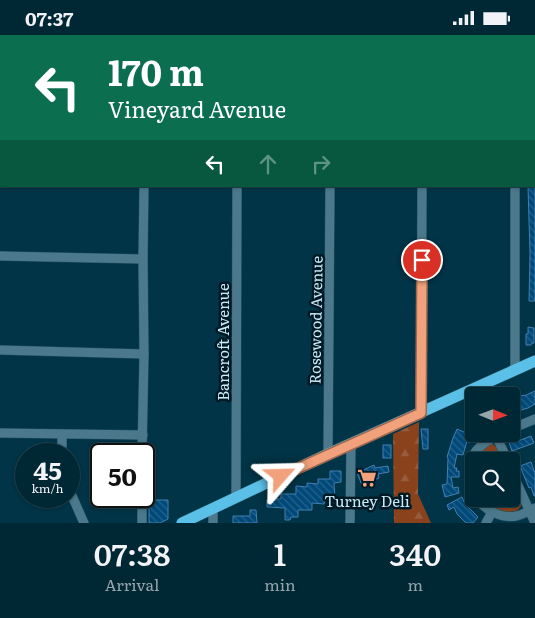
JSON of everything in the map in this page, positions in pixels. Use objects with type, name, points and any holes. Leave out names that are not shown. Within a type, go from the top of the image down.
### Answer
[{"type":"main road","points":[[182,523],[328,454],[535,361]]},
{"type":"street","points":[[142,443],[144,187]]},
{"type":"street","name":"Bancroft Avenue","points":[[236,187],[236,498]]},
{"type":"street","name":"Rosewood Avenue","points":[[328,454],[330,187]]},
{"type":"street","points":[[421,413],[422,187]]},
{"type":"street","points":[[515,187],[515,369]]},
{"type":"street","points":[[0,256],[143,259]]},
{"type":"street","points":[[0,351],[144,354]]},
{"type":"street","points":[[520,425],[535,419]]},
{"type":"street","points":[[0,433],[142,435]]},
{"type":"street","points":[[62,434],[62,443]]},
{"type":"street","points":[[350,523],[351,444]]},
{"type":"street","points":[[520,487],[532,510],[535,523]]},
{"type":"street","points":[[485,507],[501,515],[516,516],[532,510]]},
{"type":"street","points":[[77,508],[84,523]]},
{"type":"street","points":[[142,508],[142,523]]},
{"type":"street","points":[[213,509],[213,523]]},
{"type":"street","points":[[486,523],[492,512]]},
{"type":"green space","points":[[419,422],[418,494],[431,523],[394,523],[393,434]]},
{"type":"green space","points":[[489,444],[493,444],[499,452],[480,452]]},
{"type":"green space","points":[[520,501],[521,503],[521,506],[518,510],[513,512],[503,512],[493,507],[520,507]]},
{"type":"building","points":[[528,187],[535,187],[535,301],[529,301]]},
{"type":"building","points":[[528,327],[534,328],[534,343],[531,345],[526,345]]},
{"type":"building","points":[[535,391],[535,404],[520,410],[520,396]]},
{"type":"building","points":[[421,429],[428,429],[428,449],[423,449]]},
{"type":"building","points":[[457,429],[465,432],[466,443],[463,455],[457,454],[454,468],[457,468],[456,471],[459,471],[459,477],[451,477],[453,488],[458,487],[459,493],[445,497],[442,485],[447,484],[447,457]]},
{"type":"building","points":[[531,436],[534,443],[512,451],[509,443],[520,443],[520,440]]},
{"type":"building","points":[[383,445],[391,445],[391,458],[383,458]]},
{"type":"building","points":[[531,462],[535,473],[535,496],[531,487],[529,488],[520,466]]},
{"type":"building","points":[[374,465],[375,468],[388,466],[389,472],[378,474],[379,478],[362,485],[357,473]]},
{"type":"building","points":[[330,471],[341,471],[341,482],[334,483],[335,498],[325,499],[324,504],[312,503],[312,510],[298,510],[298,517],[291,517],[290,520],[285,520],[285,508],[267,507],[267,500],[281,499],[281,494],[296,494],[296,486],[307,487],[307,483],[318,484],[318,479],[330,479]]},
{"type":"building","points":[[462,497],[465,502],[465,507],[468,507],[478,517],[473,523],[466,523],[457,514],[454,507],[449,510],[447,505]]},
{"type":"building","points":[[155,500],[168,500],[168,519],[160,523],[149,523],[149,508],[155,508]]},
{"type":"building","points":[[250,510],[256,510],[257,523],[233,523],[233,516],[250,516]]},
{"type":"place","name":"Turney Deli","points":[[367,478]]},
{"type":"route","points":[[281,476],[421,413],[422,260]]}]
